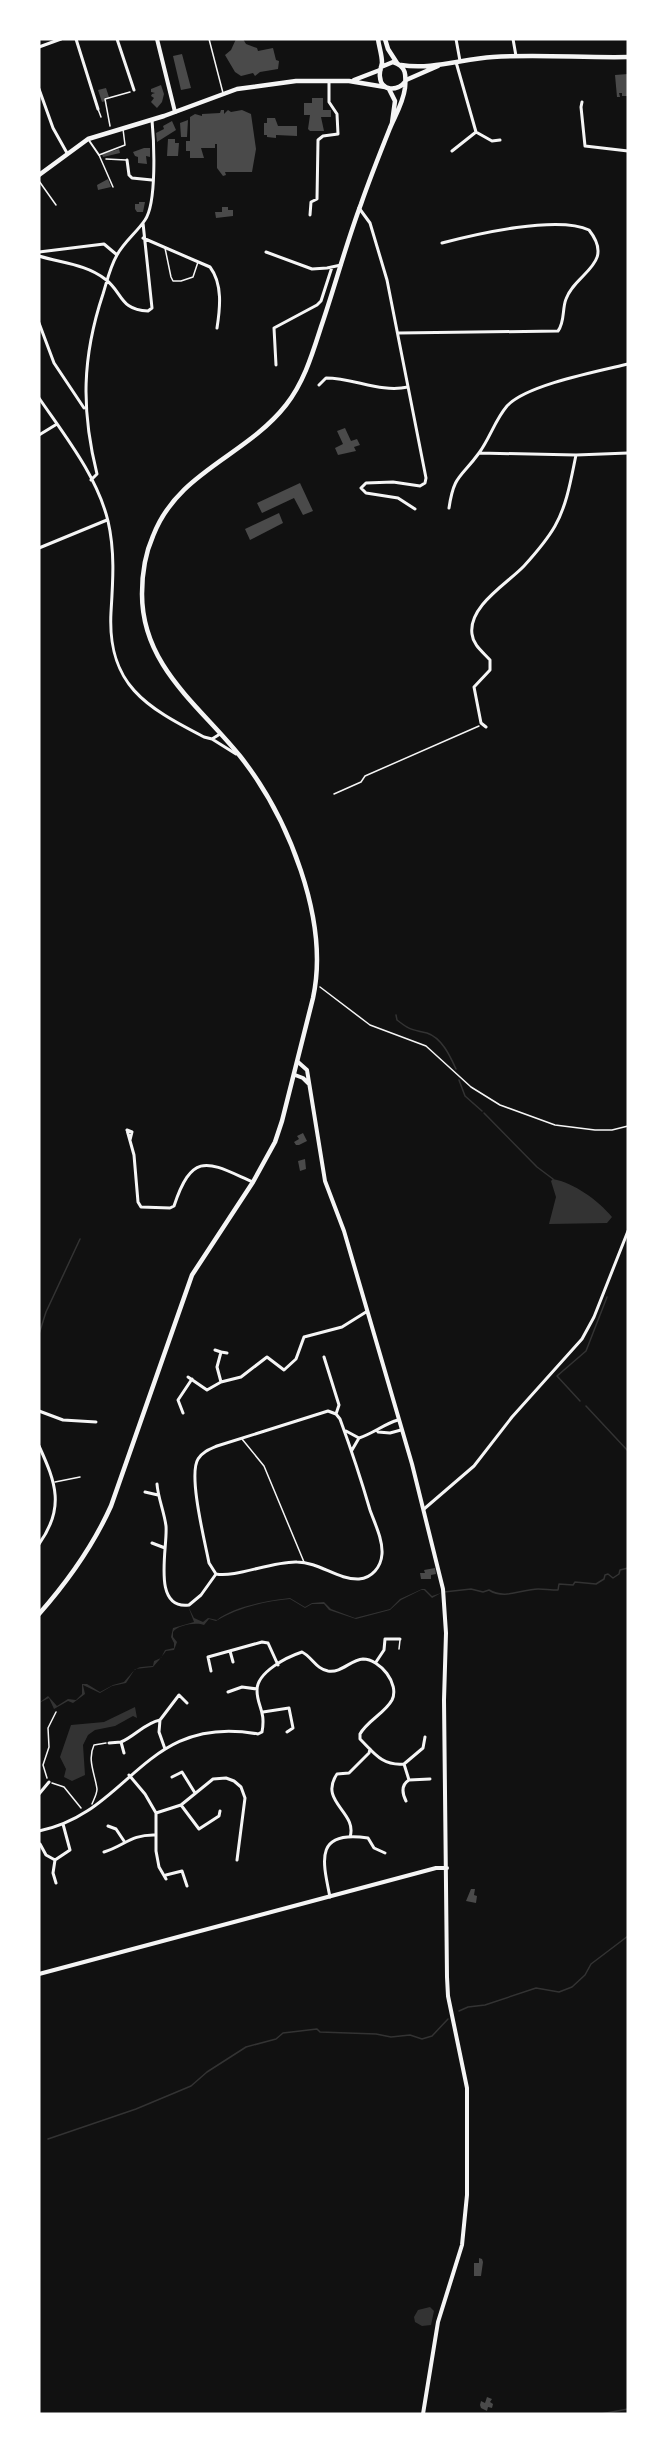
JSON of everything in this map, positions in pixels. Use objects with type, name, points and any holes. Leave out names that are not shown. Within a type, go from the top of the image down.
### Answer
[{"type":"main road","points":[[377,39],[381,69],[380,80],[395,101],[392,123]]},
{"type":"main road","points":[[39,1614],[88,1551],[101,1528],[111,1506],[192,1275],[253,1182],[275,1142],[295,1075],[316,984],[316,955],[309,895],[285,831],[240,757],[176,685],[158,659],[151,644],[142,602],[143,580],[147,553],[159,520],[178,494],[269,424],[294,393],[311,357],[359,208],[402,102],[405,71],[388,49],[385,39]]},
{"type":"main road","points":[[39,175],[88,139],[152,120],[223,93],[263,84],[296,81],[349,81],[387,88],[400,87],[405,81],[438,66],[458,62],[516,56],[628,57]]},
{"type":"main road","points":[[349,81],[381,69],[389,63],[438,66]]},
{"type":"street","points":[[39,47],[62,39]]},
{"type":"street","points":[[76,39],[98,109]]},
{"type":"street","points":[[117,39],[134,90]]},
{"type":"street","points":[[157,39],[175,112]]},
{"type":"street","points":[[456,39],[458,62],[476,132],[492,141],[500,140]]},
{"type":"street","points":[[513,39],[516,56]]},
{"type":"street","points":[[310,215],[311,201],[317,199],[318,140],[322,136],[338,134],[337,114],[329,102],[329,82]]},
{"type":"street","points":[[39,90],[53,128],[67,153]]},
{"type":"street","points":[[582,102],[585,146],[628,151]]},
{"type":"street","points":[[91,480],[97,474],[85,409],[85,378],[90,340],[107,280],[117,255],[143,223],[149,211],[154,155],[152,120]]},
{"type":"street","points":[[452,152],[476,132]]},
{"type":"street","points":[[88,139],[99,155]]},
{"type":"street","points":[[127,160],[129,175],[132,178],[152,180]]},
{"type":"street","points":[[359,208],[370,223],[387,280],[426,481],[420,486],[366,483],[361,488],[366,493],[398,498],[415,509]]},
{"type":"street","points":[[39,254],[76,265],[107,280],[125,305],[143,311],[152,308],[143,223]]},
{"type":"street","points":[[399,333],[558,331],[569,292],[593,267],[598,252],[590,230],[575,225],[529,227],[442,243]]},
{"type":"street","points":[[143,238],[210,267],[214,272],[220,300],[217,328]]},
{"type":"street","points":[[39,254],[104,244],[117,255]]},
{"type":"street","points":[[266,252],[306,268],[341,265]]},
{"type":"street","points":[[276,365],[274,328],[321,301],[332,267]]},
{"type":"street","points":[[39,323],[60,375],[85,409]]},
{"type":"street","points":[[449,508],[455,482],[479,453],[498,418],[516,398],[567,380],[628,364]]},
{"type":"street","points":[[319,385],[326,378],[337,378],[379,388],[409,387]]},
{"type":"street","points":[[39,398],[91,480],[107,520],[113,566],[111,632],[120,671],[135,691],[155,707],[240,757]]},
{"type":"street","points":[[39,435],[57,424]]},
{"type":"street","points":[[479,453],[576,455],[628,453]]},
{"type":"street","points":[[486,726],[481,723],[474,687],[487,676],[491,665],[490,660],[472,638],[474,621],[493,592],[524,566],[555,526],[566,499],[576,455]]},
{"type":"street","points":[[40,546],[107,520]]},
{"type":"street","points":[[212,739],[220,734]]},
{"type":"street","points":[[298,1062],[307,1070],[326,1183],[344,1232],[424,1509],[444,1596],[448,1996],[467,2088],[467,2195],[462,2245],[438,2322],[423,2414]]},
{"type":"street","points":[[295,1075],[303,1078],[310,1086]]},
{"type":"street","points":[[130,1140],[134,1155],[138,1202],[141,1207],[170,1208],[174,1206],[182,1183],[192,1172],[205,1165],[218,1166],[253,1182]]},
{"type":"street","points":[[424,1509],[474,1466],[512,1417],[582,1339],[594,1317],[628,1231]]},
{"type":"street","points":[[183,1413],[178,1400],[190,1378],[207,1390],[221,1382],[241,1377],[267,1357],[284,1370],[296,1359],[304,1337],[342,1327],[366,1312]]},
{"type":"street","points":[[215,1350],[227,1353]]},
{"type":"street","points":[[221,1352],[217,1367],[221,1382]]},
{"type":"street","points":[[324,1357],[339,1405],[336,1414],[352,1452],[382,1547],[380,1565],[361,1579],[350,1578],[305,1562],[279,1563],[223,1575],[216,1574],[212,1570],[207,1553],[193,1474],[197,1459],[208,1450],[321,1412],[328,1411],[336,1414]]},
{"type":"street","points":[[39,1411],[63,1420],[96,1422]]},
{"type":"street","points":[[352,1452],[359,1438],[376,1432],[387,1423],[398,1420]]},
{"type":"street","points":[[376,1432],[390,1433],[401,1430]]},
{"type":"street","points":[[344,1431],[359,1438]]},
{"type":"street","points":[[39,1446],[54,1482],[56,1494],[53,1517],[39,1544]]},
{"type":"street","points":[[157,1484],[166,1526],[165,1589],[171,1599],[178,1604],[185,1605],[194,1602],[216,1574]]},
{"type":"street","points":[[145,1492],[158,1495]]},
{"type":"street","points":[[152,1543],[165,1548]]},
{"type":"street","points":[[376,1662],[384,1650],[385,1639],[400,1639]]},
{"type":"street","points":[[212,1671],[208,1657],[262,1642],[268,1643],[278,1665]]},
{"type":"street","points":[[230,1651],[233,1662]]},
{"type":"street","points":[[39,1831],[63,1824],[86,1813],[129,1775],[165,1749],[182,1740],[208,1732],[237,1731],[258,1734],[262,1732],[263,1712],[257,1689],[262,1677],[302,1652],[320,1669],[327,1671],[341,1669],[362,1659],[376,1662],[391,1681],[394,1690],[390,1703],[360,1734],[360,1738],[386,1763],[404,1764],[423,1748],[425,1737]]},
{"type":"street","points":[[228,1692],[242,1687],[257,1689]]},
{"type":"street","points":[[165,1749],[159,1732],[160,1720],[179,1695],[188,1703]]},
{"type":"street","points":[[263,1712],[289,1708],[293,1728],[287,1732]]},
{"type":"street","points":[[109,1743],[121,1742],[151,1722],[160,1720]]},
{"type":"street","points":[[121,1742],[124,1753]]},
{"type":"street","points":[[349,1838],[352,1834],[349,1821],[332,1795],[334,1779],[337,1774],[349,1773],[369,1753],[370,1749]]},
{"type":"street","points":[[404,1764],[409,1780]]},
{"type":"street","points":[[172,1777],[182,1772],[195,1793]]},
{"type":"street","points":[[129,1775],[145,1794],[156,1813],[159,1868],[166,1877],[182,1871],[187,1886]]},
{"type":"street","points":[[156,1813],[181,1805],[213,1779],[234,1781],[241,1787],[245,1798],[237,1860]]},
{"type":"street","points":[[406,1801],[402,1794],[403,1787],[409,1780],[430,1779]]},
{"type":"street","points":[[39,1794],[49,1782]]},
{"type":"street","points":[[181,1805],[200,1829],[219,1816],[220,1811]]},
{"type":"street","points":[[56,1883],[53,1872],[55,1860],[70,1850],[63,1824]]},
{"type":"street","points":[[108,1826],[116,1829],[124,1841]]},
{"type":"street","points":[[104,1852],[124,1841],[145,1834],[156,1835]]},
{"type":"street","points":[[330,1897],[324,1853],[331,1843],[349,1838],[368,1838],[378,1851],[385,1853]]},
{"type":"street","points":[[40,1844],[46,1855],[55,1860]]},
{"type":"street","points":[[39,1974],[436,1868],[447,1868]]},
{"type":"lane","points":[[209,39],[223,93]]},
{"type":"lane","points":[[98,109],[101,117]]},
{"type":"lane","points":[[113,187],[99,155],[126,145],[123,128]]},
{"type":"lane","points":[[106,159],[127,160]]},
{"type":"lane","points":[[39,181],[56,205]]},
{"type":"lane","points":[[165,247],[173,281],[193,277],[198,261]]},
{"type":"lane","points":[[241,1438],[264,1466],[305,1562]]},
{"type":"lane","points":[[54,1482],[80,1477]]},
{"type":"lane","points":[[399,1649],[400,1639]]},
{"type":"path","points":[[111,126],[105,99],[134,90]]},
{"type":"path","points":[[334,794],[361,782],[365,776],[477,729],[481,723]]},
{"type":"path","points":[[316,984],[361,1020],[426,1046],[471,1087],[500,1105],[555,1125],[612,1130],[628,1125]]},
{"type":"path","points":[[56,1712],[48,1728],[49,1747],[43,1765],[49,1782],[64,1787],[86,1813]]},
{"type":"path","points":[[93,1808],[97,1791],[92,1773],[92,1750],[94,1745],[109,1743]]},
{"type":"shaded area","points":[[553,1179],[569,1184],[585,1193],[612,1217],[607,1223],[549,1224],[556,1197],[551,1181]]},
{"type":"shaded area","points":[[422,1589],[432,1596],[441,1593],[432,1598],[421,1590],[401,1600],[390,1610],[356,1619],[329,1610],[324,1604],[312,1604],[305,1608],[290,1599],[261,1603],[233,1612],[216,1621],[209,1619],[204,1625],[192,1624],[179,1628],[173,1632],[173,1637],[177,1642],[174,1650],[166,1651],[162,1657],[165,1650],[174,1648],[171,1637],[173,1628],[194,1622],[188,1606],[194,1618],[203,1622],[208,1618],[217,1620],[232,1611],[252,1605],[272,1600],[290,1598],[305,1607],[312,1603],[324,1602],[331,1609],[355,1618],[390,1609],[400,1599]]},
{"type":"shaded area","points":[[160,1658],[153,1667],[136,1669],[153,1666],[154,1661]]},
{"type":"shaded area","points":[[134,1671],[126,1683],[112,1686],[100,1693],[83,1685],[85,1694],[73,1703],[68,1701],[54,1709],[49,1698],[39,1703],[48,1696],[57,1706],[68,1699],[76,1700],[82,1694],[82,1684],[87,1684],[100,1692],[113,1685],[124,1682]]},
{"type":"shaded area","points":[[135,1707],[137,1718],[133,1716],[115,1726],[95,1730],[88,1735],[83,1745],[85,1775],[72,1781],[64,1777],[66,1769],[60,1757],[71,1725],[104,1722]]},
{"type":"shaded area","points":[[430,2307],[434,2311],[431,2325],[422,2326],[415,2322],[414,2317],[418,2310]]},
{"type":"building","points":[[236,39],[243,39],[246,44],[257,48],[258,51],[273,48],[276,60],[279,61],[278,69],[260,72],[255,76],[253,73],[241,76],[235,72],[225,55],[231,50]]},
{"type":"building","points":[[182,54],[191,88],[181,90],[173,56]]},
{"type":"building","points":[[628,74],[627,96],[619,93],[620,97],[617,97],[615,75]]},
{"type":"building","points":[[161,85],[164,94],[157,108],[151,102],[154,98],[151,96],[155,93],[151,92],[151,89]]},
{"type":"building","points":[[106,88],[109,97],[104,98],[105,101],[102,102],[98,90]]},
{"type":"building","points":[[312,98],[323,98],[323,110],[331,110],[331,117],[321,117],[324,131],[308,129],[310,115],[304,115],[304,103],[312,103]]},
{"type":"building","points":[[224,110],[224,114],[228,110],[231,112],[242,110],[251,114],[256,149],[252,172],[225,172],[226,175],[223,176],[217,168],[217,144],[215,148],[201,148],[204,158],[190,158],[190,151],[186,151],[186,141],[190,141],[190,117],[195,114],[202,116],[202,114],[220,113]]},
{"type":"building","points":[[267,118],[275,118],[278,126],[297,126],[297,136],[267,137],[264,135],[264,123],[267,123]]},
{"type":"building","points":[[188,120],[187,137],[181,137],[180,123]]},
{"type":"building","points":[[172,121],[176,130],[157,142],[156,133]]},
{"type":"building","points":[[168,139],[175,139],[175,143],[179,143],[178,156],[167,156]]},
{"type":"building","points":[[150,148],[150,157],[146,156],[147,164],[138,163],[138,157],[133,152]]},
{"type":"building","points":[[119,149],[120,153],[103,157],[102,154]]},
{"type":"building","points":[[108,179],[111,187],[98,190],[97,185]]},
{"type":"building","points":[[145,202],[143,212],[137,212],[135,209],[135,204]]},
{"type":"building","points":[[222,207],[233,210],[233,216],[216,218],[215,212],[222,212]]},
{"type":"building","points":[[345,428],[351,441],[357,439],[360,445],[354,447],[356,451],[338,455],[335,448],[343,444],[337,431]]},
{"type":"building","points":[[300,483],[313,511],[303,515],[294,498],[262,513],[257,503]]},
{"type":"building","points":[[279,513],[283,523],[250,540],[245,529]]},
{"type":"building","points":[[303,1133],[307,1141],[296,1145],[294,1142],[299,1139],[297,1136]]},
{"type":"building","points":[[305,1159],[306,1169],[300,1171],[298,1161]]},
{"type":"building","points":[[435,1568],[436,1574],[431,1575],[431,1579],[421,1579],[420,1573]]},
{"type":"building","points":[[471,1889],[475,1889],[476,1903],[466,1901]]},
{"type":"building","points":[[479,2258],[483,2262],[481,2276],[474,2276],[474,2263],[479,2263]]},
{"type":"building","points":[[487,2397],[492,2399],[490,2402],[493,2404],[492,2408],[488,2407],[487,2411],[480,2405],[481,2401],[485,2403]]},
{"type":"waterway","points":[[396,1015],[397,1020],[405,1026],[432,1035],[437,1039],[445,1048],[456,1069]]},
{"type":"waterway","points":[[459,1080],[465,1096],[482,1111]]},
{"type":"waterway","points":[[484,1113],[537,1167],[553,1179]]},
{"type":"waterway","points":[[39,1334],[46,1312],[80,1239]]},
{"type":"waterway","points":[[580,1401],[557,1376],[586,1351],[607,1297]]},
{"type":"waterway","points":[[586,1406],[628,1451]]},
{"type":"waterway","points":[[444,1592],[471,1589],[507,1594],[532,1589],[558,1590],[559,1584],[573,1585],[575,1582],[596,1584],[604,1579],[605,1575],[608,1574],[613,1578],[619,1574],[620,1570],[628,1568]]},
{"type":"waterway","points":[[459,2011],[536,1988],[559,1992],[572,1987],[585,1975],[591,1964],[628,1936]]},
{"type":"waterway","points":[[48,2139],[136,2109],[191,2086],[207,2072],[246,2047],[276,2039],[283,2033],[317,2029],[320,2032],[376,2034],[391,2037],[410,2035],[422,2039],[432,2036],[448,2019]]},
{"type":"waterway","points":[[601,2414],[628,2409]]}]
